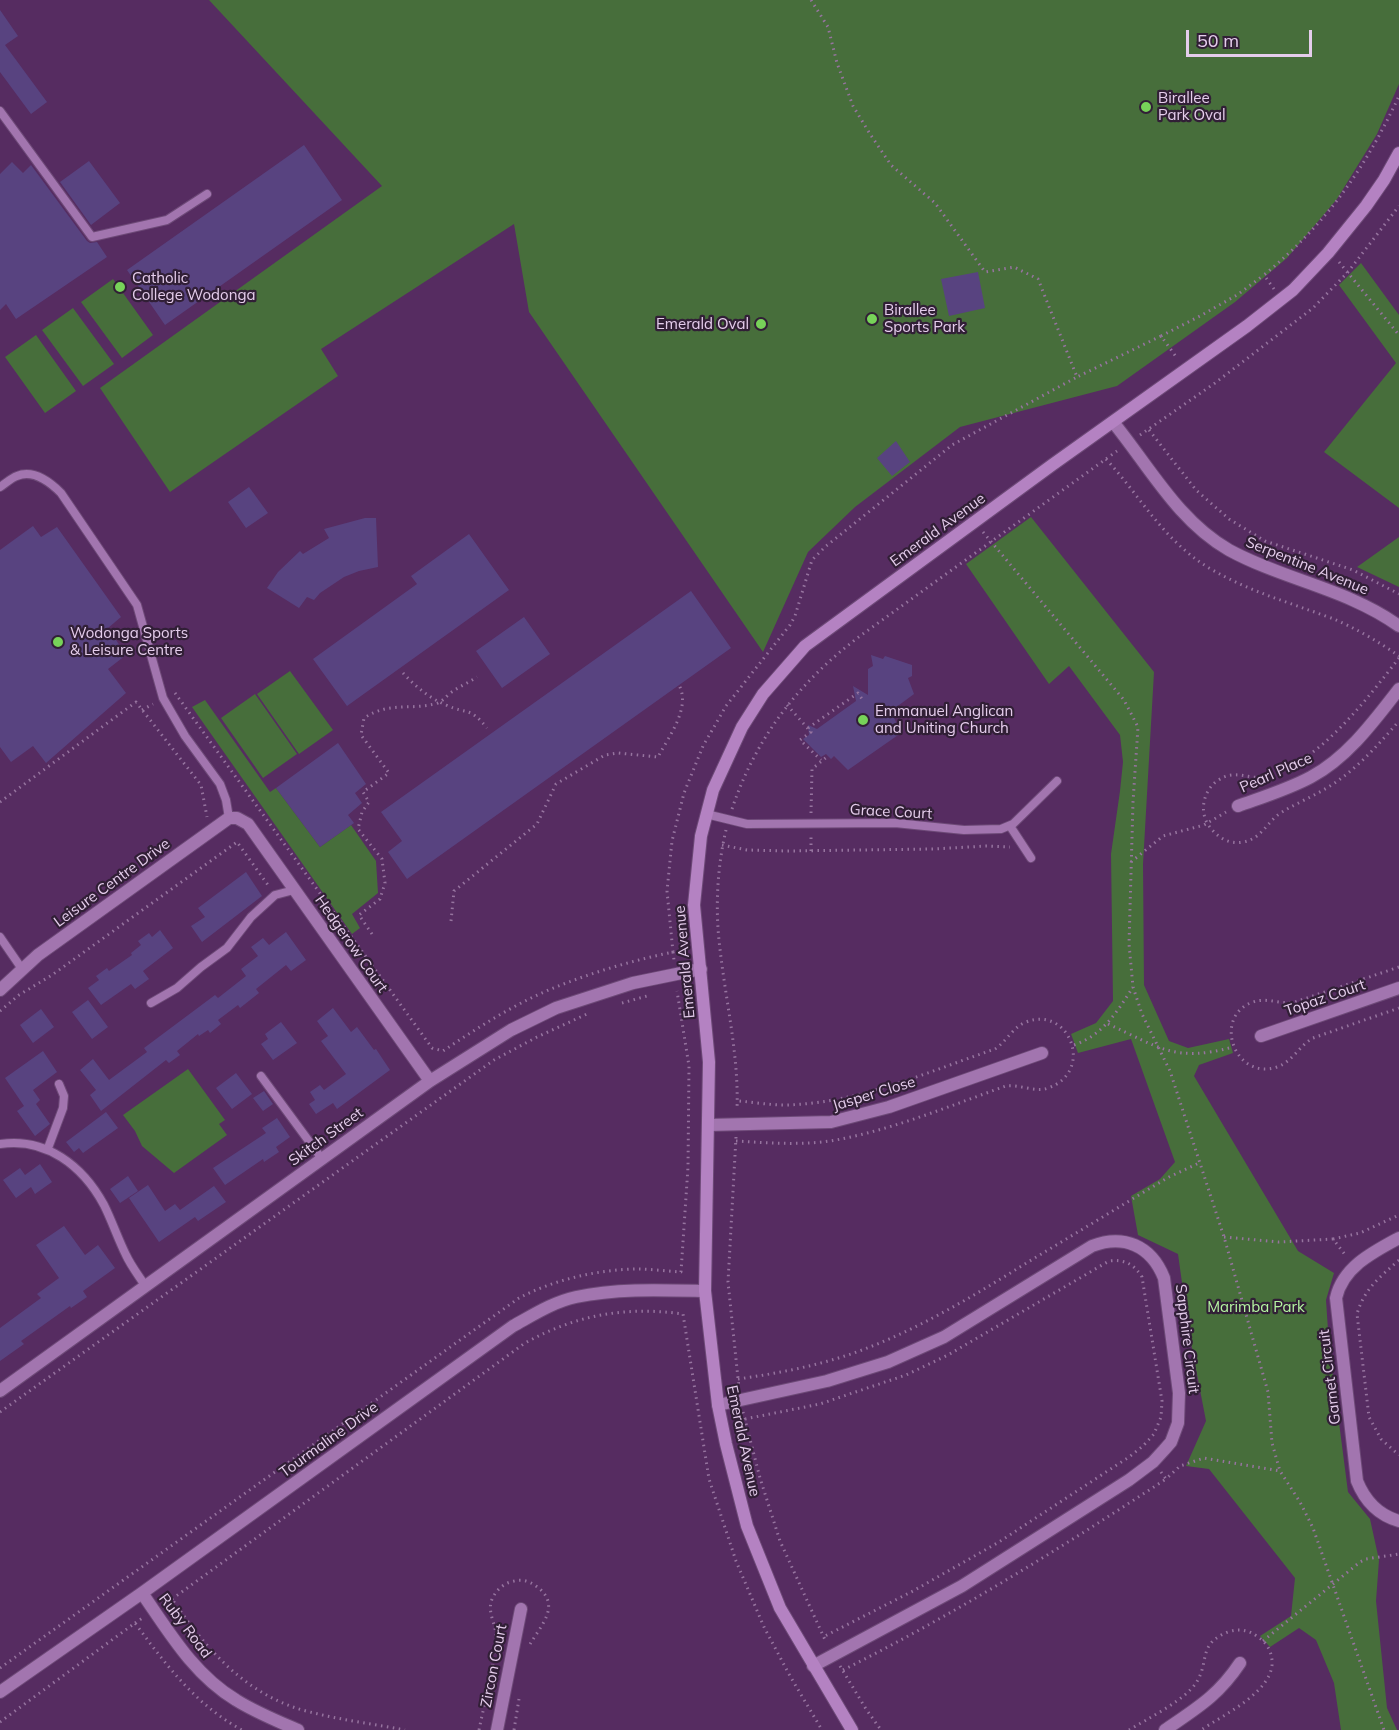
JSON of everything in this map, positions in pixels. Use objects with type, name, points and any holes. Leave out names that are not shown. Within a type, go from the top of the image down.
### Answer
[{"type":"street","name":"Emerald Avenue","points":[[852,1730],[780,1608],[747,1526],[718,1406],[705,1291],[709,1062],[694,905],[697,862],[706,814],[723,767],[746,721],[764,694],[796,655],[822,632],[1247,326],[1281,299],[1328,253],[1366,206],[1399,153]]},
{"type":"street","name":"Serpentine Avenue","points":[[1113,422],[1173,501],[1227,549],[1285,576],[1363,605],[1399,626]]},
{"type":"street","name":"Pearl Place","points":[[1238,806],[1311,777],[1329,765],[1364,734],[1399,689]]},
{"type":"street","name":"Hedgerow Court","points":[[229,818],[237,818],[248,824],[430,1080]]},
{"type":"street","name":"Leisure Centre Drive","points":[[0,990],[22,969],[229,818]]},
{"type":"street","name":"Skitch Street","points":[[0,1391],[430,1080],[511,1030],[556,1008],[633,983],[701,969]]},
{"type":"street","name":"Topaz Court","points":[[1261,1036],[1399,988]]},
{"type":"street","name":"Jasper Close","points":[[708,1125],[831,1122],[862,1115],[1042,1053]]},
{"type":"street","name":"Garnet Circuit","points":[[1399,1238],[1372,1252],[1354,1267],[1339,1285],[1336,1298],[1358,1481],[1369,1503],[1382,1514],[1399,1521]]},
{"type":"street","name":"Sapphire Circuit","points":[[718,1406],[827,1382],[888,1362],[944,1337],[1092,1246],[1104,1242],[1120,1240],[1138,1246],[1156,1263],[1164,1278],[1180,1408],[1178,1423],[1171,1442],[1153,1462],[1129,1480],[962,1586],[813,1665]]},
{"type":"street","name":"Tourmaline Drive","points":[[0,1692],[142,1593],[513,1326],[542,1309],[575,1298],[609,1293],[705,1291]]},
{"type":"street","name":"Ruby Road","points":[[142,1593],[187,1656],[208,1680],[234,1700],[298,1730]]},
{"type":"street","name":"Zircon Court","points":[[497,1730],[521,1609]]},
{"type":"street","points":[[1165,1730],[1210,1699],[1240,1663]]},
{"type":"lane","points":[[0,111],[92,237],[167,220],[207,194]]},
{"type":"lane","points":[[0,487],[17,475],[30,474],[46,480],[61,493],[137,606],[163,698],[185,736],[220,784],[229,818]]},
{"type":"lane","points":[[1030,858],[1010,826],[1057,781]]},
{"type":"lane","name":"Grace Court","points":[[706,814],[747,824],[895,823],[964,830],[996,830],[1010,826]]},
{"type":"lane","points":[[151,1003],[177,988],[227,948],[251,917],[275,895],[294,890]]},
{"type":"lane","points":[[0,937],[22,969]]},
{"type":"lane","points":[[261,1076],[322,1159]]},
{"type":"lane","points":[[48,1148],[63,1108],[64,1096],[58,1084]]},
{"type":"lane","points":[[0,1144],[23,1143],[48,1148],[80,1172],[103,1204],[127,1258],[146,1287]]},
{"type":"path","points":[[811,0],[828,27],[837,63],[853,106],[891,165],[935,203],[986,272],[1014,267],[1038,279],[1077,377],[1161,336],[1237,295],[1290,254],[1330,211],[1370,153],[1399,96]]},
{"type":"path","points":[[881,1730],[823,1637],[780,1540],[760,1478],[740,1401],[728,1282],[738,1100],[735,1056],[719,947],[718,881],[722,845],[729,819],[752,759],[766,734],[805,683],[836,654],[1313,308],[1348,272],[1399,206]]},
{"type":"path","points":[[1328,253],[1348,272],[1399,335]]},
{"type":"path","points":[[1264,274],[1281,299]]},
{"type":"path","points":[[1161,336],[1185,369]]},
{"type":"path","points":[[1149,429],[1196,490],[1229,519],[1265,540],[1353,570],[1399,594]]},
{"type":"path","points":[[975,522],[1124,700],[1138,727],[1129,944],[1133,987],[1142,1014],[1170,1071],[1224,1237],[1268,1392],[1272,1443],[1280,1472],[1308,1515],[1384,1730]]},
{"type":"path","points":[[403,673],[413,684],[441,702],[471,712],[487,728]]},
{"type":"path","points":[[372,934],[359,915],[380,899],[385,883],[382,859],[358,829],[362,812],[369,802],[363,792],[389,773],[361,735],[364,718],[386,707],[410,707],[441,702],[459,686],[477,676]]},
{"type":"path","points":[[450,921],[454,891],[537,824],[556,784],[605,755],[618,753],[658,757],[683,707],[683,693],[679,685]]},
{"type":"path","points":[[0,1668],[519,1298],[533,1290],[566,1280],[602,1273],[634,1269],[681,1272],[688,1167],[689,1066],[673,952],[601,971],[561,985],[516,1006],[443,1050],[432,1048],[176,693],[142,710]]},
{"type":"path","points":[[808,728],[858,693],[862,699]]},
{"type":"path","points":[[0,802],[136,702],[201,785],[207,818],[228,848]]},
{"type":"path","points":[[787,705],[811,732],[800,740],[822,761]]},
{"type":"path","points":[[811,851],[812,769],[828,756]]},
{"type":"path","points":[[1131,862],[1163,836],[1204,825],[1238,806]]},
{"type":"path","points":[[0,1011],[19,995],[52,975],[237,842],[275,895]]},
{"type":"path","points":[[722,845],[747,850],[811,851],[986,846],[1005,848],[1020,843]]},
{"type":"path","points":[[1073,1045],[1092,1037],[1108,1024],[1133,987]]},
{"type":"path","points":[[620,1004],[655,994]]},
{"type":"path","points":[[0,1413],[494,1060],[537,1037],[589,1014]]},
{"type":"path","points":[[1108,1024],[1158,1048],[1192,1054],[1233,1047]]},
{"type":"path","points":[[738,1379],[786,1372],[832,1360],[914,1328],[974,1296],[1169,1177],[1199,1163]]},
{"type":"path","points":[[1224,1237],[1279,1242],[1333,1239],[1360,1233],[1399,1215]]},
{"type":"path","points":[[1333,1239],[1354,1267]]},
{"type":"path","points":[[1399,1260],[1369,1287],[1361,1300],[1357,1314],[1369,1417],[1381,1439],[1399,1455]]},
{"type":"path","points":[[745,1419],[820,1404],[906,1375],[966,1345],[1109,1261],[1129,1263],[1142,1277],[1162,1401],[1161,1417],[1154,1434],[1143,1446],[999,1542],[913,1591],[823,1637]]},
{"type":"path","points":[[0,1722],[525,1343],[545,1332],[591,1316],[632,1311],[683,1314],[710,1479],[736,1561],[790,1676],[822,1730]]},
{"type":"path","points":[[843,1670],[931,1625],[982,1595],[1110,1516],[1166,1479],[1180,1466],[1195,1459],[1204,1458],[1280,1472]]},
{"type":"path","points":[[1153,1462],[1166,1479]]},
{"type":"path","points":[[1263,1641],[1363,1560],[1399,1554]]},
{"type":"path","points":[[172,1599],[196,1634],[227,1666],[253,1687],[310,1712],[405,1730]]},
{"type":"path","points":[[135,1623],[170,1671],[190,1692],[242,1730]]},
{"type":"green space","name":"Birallee Sports Park","points":[[209,0],[1399,0],[1399,84],[1377,134],[1337,199],[1287,258],[1235,302],[1117,386],[960,427],[855,507],[808,552],[763,652],[529,312],[514,224],[321,349],[338,376],[170,492],[100,388],[382,186]]},
{"type":"green space","points":[[1361,263],[1399,315],[1399,508],[1324,452],[1396,363],[1339,285]]},
{"type":"green space","points":[[113,279],[153,335],[122,358],[81,302]]},
{"type":"green space","points":[[73,308],[114,364],[83,386],[42,330]]},
{"type":"green space","points":[[36,335],[76,391],[45,413],[5,357]]},
{"type":"green space","name":"Marimba Park","points":[[1031,517],[1154,672],[1143,864],[1144,985],[1169,1041],[1188,1048],[1229,1039],[1233,1053],[1199,1065],[1194,1076],[1298,1251],[1334,1273],[1326,1300],[1329,1345],[1348,1492],[1370,1519],[1379,1560],[1376,1601],[1387,1708],[1397,1730],[1341,1730],[1334,1683],[1316,1640],[1299,1628],[1270,1647],[1260,1636],[1291,1616],[1295,1578],[1209,1469],[1186,1466],[1206,1421],[1189,1333],[1178,1254],[1138,1235],[1131,1196],[1160,1179],[1175,1162],[1131,1039],[1078,1053],[1071,1034],[1096,1023],[1113,1001],[1111,854],[1123,762],[1120,735],[1069,666],[1049,684],[966,564]]},
{"type":"green space","points":[[1399,537],[1399,587],[1357,567]]},
{"type":"green space","points":[[290,671],[333,730],[299,754],[257,694]]},
{"type":"green space","points":[[255,694],[297,754],[263,778],[221,718]]},
{"type":"green space","points":[[205,700],[270,792],[276,788],[320,847],[351,825],[376,861],[378,893],[352,914],[360,928],[352,934],[192,707]]},
{"type":"green space","points":[[188,1069],[225,1120],[219,1124],[227,1135],[174,1173],[142,1146],[135,1131],[123,1115]]},
{"type":"building","points":[[0,10],[18,36],[5,45],[47,102],[31,114],[0,72]]},
{"type":"building","points":[[304,145],[342,200],[165,325],[127,270]]},
{"type":"building","points":[[89,161],[120,203],[91,225],[60,182]]},
{"type":"building","points":[[12,162],[23,173],[31,165],[87,241],[97,242],[107,257],[16,319],[6,304],[0,310],[0,174]]},
{"type":"building","points":[[978,272],[985,308],[949,316],[941,279]]},
{"type":"building","points":[[896,441],[910,462],[892,476],[877,458]]},
{"type":"building","points":[[249,487],[268,513],[246,528],[228,502]]},
{"type":"building","points":[[365,518],[376,518],[378,567],[344,577],[320,593],[314,600],[307,597],[299,608],[267,588],[278,572],[300,551],[303,554],[329,538],[324,529]]},
{"type":"building","name":"Wodonga Sports & Leisure Centre","points":[[33,526],[41,537],[57,527],[121,617],[108,628],[126,655],[108,669],[126,693],[46,763],[33,746],[11,762],[0,747],[0,550]]},
{"type":"building","points":[[469,534],[509,590],[347,706],[313,659],[417,584],[411,576]]},
{"type":"building","points":[[691,591],[731,648],[407,879],[388,852],[402,841],[381,812]]},
{"type":"building","points":[[524,617],[550,654],[502,688],[476,651]]},
{"type":"building","name":"Emmanuel Anglican and Uniting Church","points":[[871,655],[883,659],[885,656],[912,665],[912,676],[908,678],[914,694],[891,711],[901,733],[848,770],[834,756],[831,759],[826,754],[821,757],[803,739],[809,735],[808,725],[817,729],[856,701],[853,686],[868,695],[868,669],[873,666]]},
{"type":"building","points":[[338,743],[366,784],[355,793],[362,803],[348,815],[354,823],[320,847],[276,788]]},
{"type":"building","points":[[246,872],[262,896],[202,942],[191,926],[205,917],[198,908]]},
{"type":"building","points":[[160,930],[173,948],[143,971],[149,979],[135,989],[131,984],[101,1005],[88,988],[99,980],[96,976],[107,968],[109,971],[132,955],[131,953],[141,945],[138,941],[149,933],[152,937]]},
{"type":"building","points":[[286,932],[306,960],[291,971],[286,965],[256,989],[259,993],[240,1008],[238,1005],[218,1020],[221,1024],[210,1033],[208,1030],[199,1036],[198,1034],[177,1051],[180,1055],[169,1063],[166,1060],[101,1111],[90,1095],[96,1090],[80,1070],[93,1059],[109,1080],[147,1052],[144,1048],[215,995],[218,998],[246,976],[241,969],[258,956],[251,947],[263,938],[269,945]]},
{"type":"building","points":[[88,1000],[108,1027],[92,1039],[72,1012]]},
{"type":"building","points":[[333,1008],[351,1032],[357,1027],[390,1070],[337,1109],[333,1103],[316,1114],[309,1104],[315,1100],[310,1092],[320,1085],[324,1090],[346,1074],[321,1041],[328,1036],[317,1021]]},
{"type":"building","points":[[41,1009],[54,1027],[33,1043],[20,1025]]},
{"type":"building","points":[[281,1022],[297,1043],[273,1060],[261,1044],[268,1039],[265,1034]]},
{"type":"building","points":[[43,1051],[57,1072],[33,1090],[40,1100],[36,1104],[50,1124],[35,1136],[17,1111],[24,1106],[5,1078]]},
{"type":"building","points":[[236,1073],[252,1094],[232,1109],[216,1088]]},
{"type":"building","points":[[264,1091],[273,1104],[263,1111],[253,1098]]},
{"type":"building","points":[[106,1112],[118,1128],[83,1153],[79,1148],[74,1152],[66,1142]]},
{"type":"building","points":[[277,1118],[290,1137],[276,1147],[279,1152],[264,1162],[263,1159],[225,1185],[213,1168],[266,1133],[262,1128]]},
{"type":"building","points":[[40,1164],[52,1182],[35,1194],[31,1187],[16,1198],[3,1180],[20,1168],[25,1175]]},
{"type":"building","points":[[128,1176],[138,1191],[120,1203],[110,1189]]},
{"type":"building","points":[[148,1185],[165,1211],[175,1204],[180,1210],[214,1186],[226,1202],[198,1221],[195,1217],[159,1242],[129,1198]]},
{"type":"building","points":[[64,1226],[85,1255],[98,1245],[115,1268],[83,1291],[87,1297],[71,1308],[70,1306],[21,1341],[24,1344],[0,1361],[0,1328],[41,1298],[37,1294],[59,1278],[36,1245]]},
{"type":"place","name":"Birallee Park Oval","points":[[1146,107]]},
{"type":"place","name":"Catholic College Wodonga","points":[[120,287]]},
{"type":"place","name":"Birallee Sports Park","points":[[872,319]]},
{"type":"place","name":"Emerald Oval","points":[[761,324]]},
{"type":"place","name":"Wodonga Sports & Leisure Centre","points":[[58,642]]},
{"type":"place","name":"Emmanuel Anglican and Uniting Church","points":[[863,720]]}]
